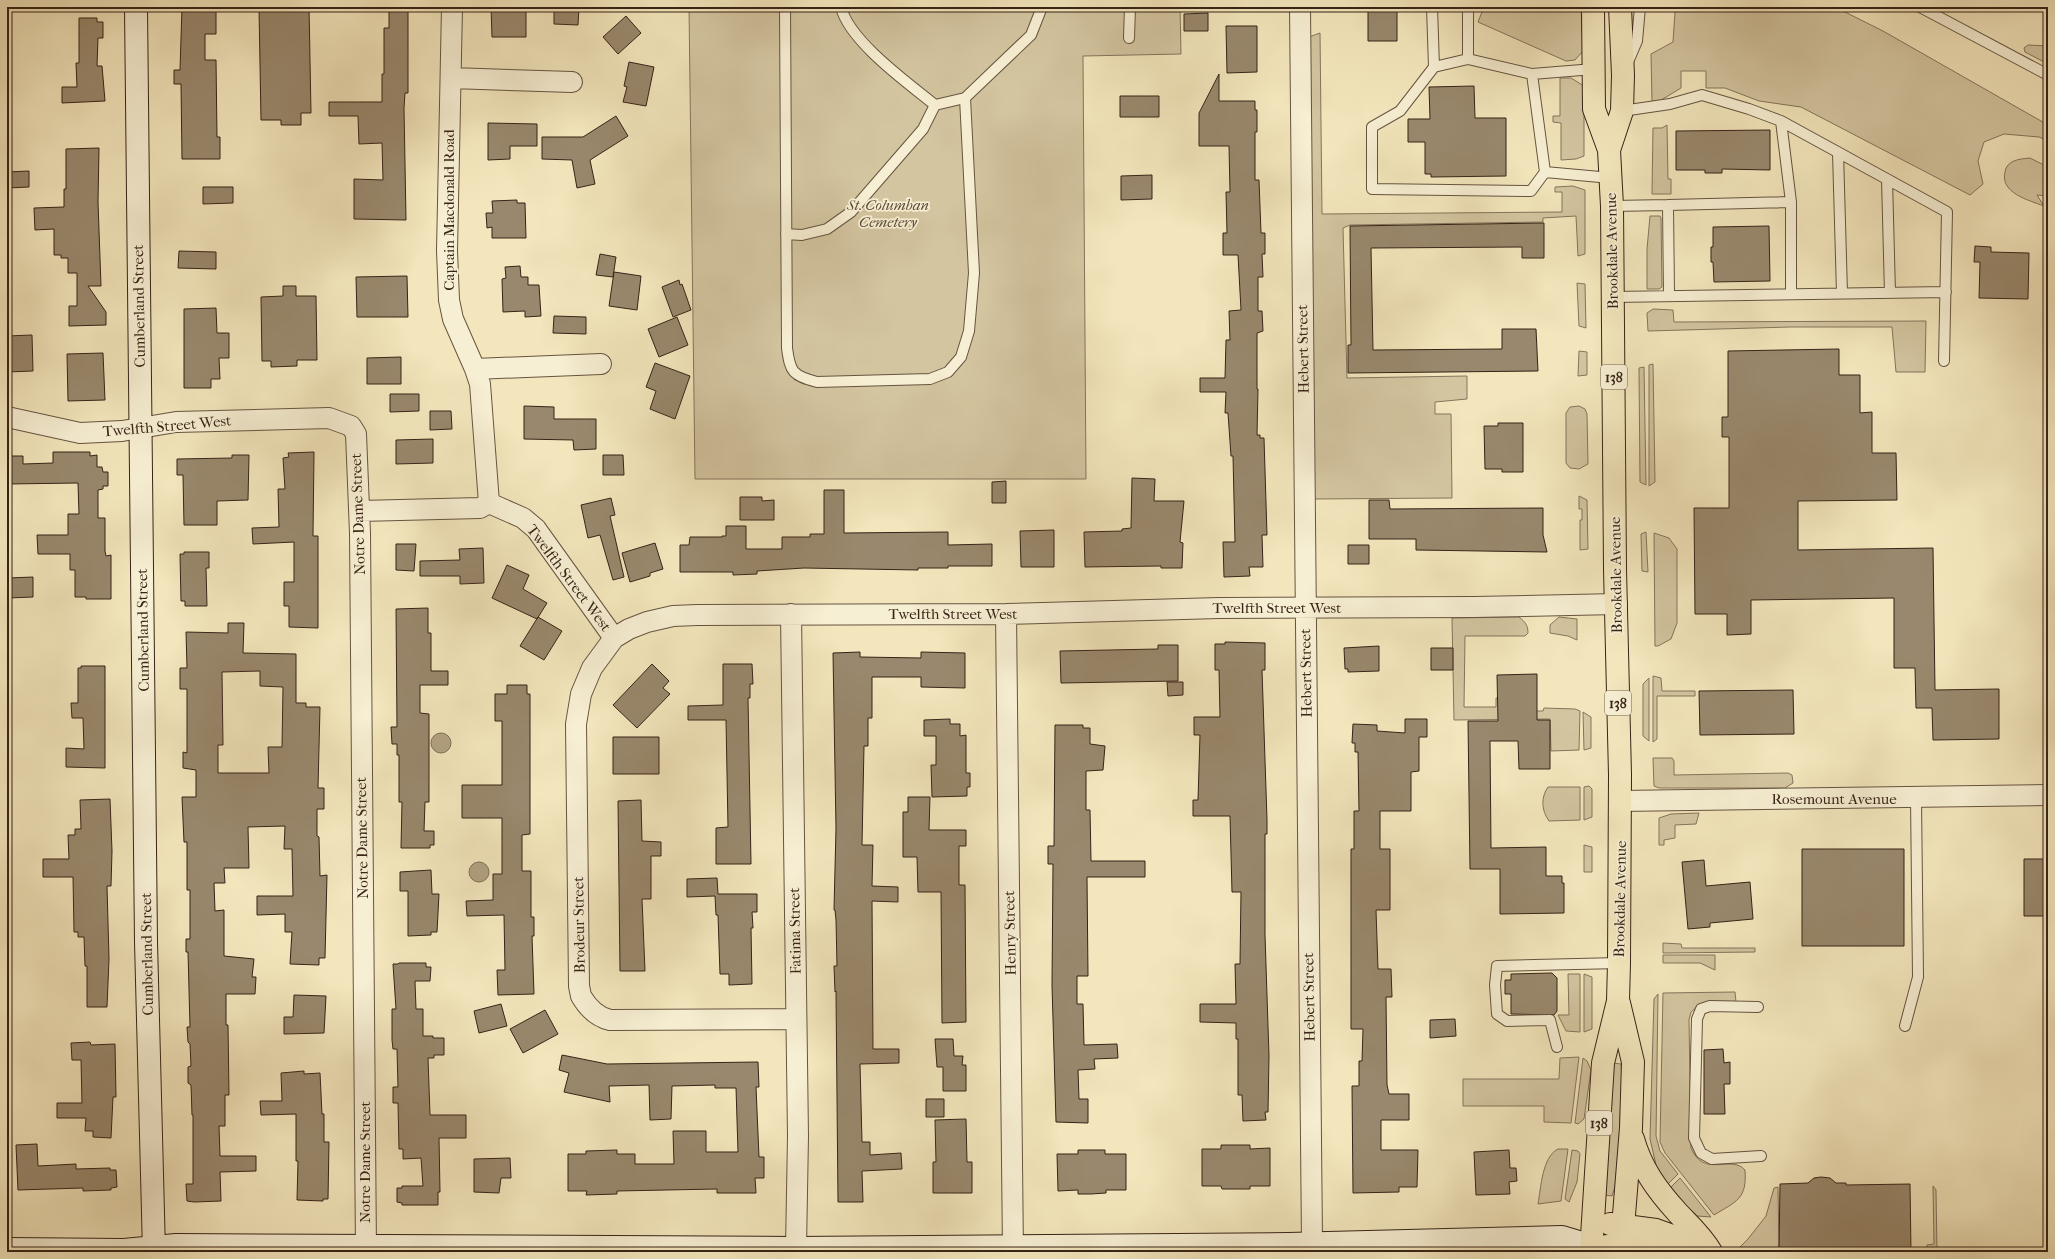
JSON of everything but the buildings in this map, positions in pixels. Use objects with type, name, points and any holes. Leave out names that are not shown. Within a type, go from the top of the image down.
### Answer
[{"type":"main road","name":"Brookdale Avenue","points":[[1592,1249],[1603,1063],[1618,1001],[1620,801],[1616,604],[1612,206],[1609,150],[1594,109],[1593,7]]},
{"type":"main road","name":"Brookdale Avenue","points":[[1609,150],[1622,111],[1623,75],[1620,7]]},
{"type":"main road","name":"Brookdale Avenue","points":[[1618,1001],[1633,1062],[1630,1128],[1621,1250]]},
{"type":"main road","points":[[1630,1128],[1638,1158],[1648,1176],[1669,1202],[1695,1230],[1710,1250]]},
{"type":"main road","points":[[1593,1223],[1623,1225],[1670,1233],[1710,1250]]},
{"type":"main road","points":[[1592,1249],[1662,1252]]},
{"type":"street","name":"Cumberland Street","points":[[136,7],[146,942],[154,1250]]},
{"type":"street","name":"Captain Macdonald Road","points":[[452,7],[447,251],[449,300],[453,319],[480,384],[489,503]]},
{"type":"street","name":"Hebert Street","points":[[1300,7],[1312,1243]]},
{"type":"street","points":[[451,78],[572,82]]},
{"type":"street","points":[[475,369],[601,364]]},
{"type":"street","name":"Twelfth Street West","points":[[7,417],[80,433],[122,431],[176,422],[211,420],[329,418],[351,426]]},
{"type":"street","name":"Notre Dame Street","points":[[351,426],[356,434],[360,511],[366,1250]]},
{"type":"street","name":"Twelfth Street West","points":[[489,503],[523,518],[536,529],[614,638],[636,626],[673,616],[792,614],[1006,614],[1616,604]]},
{"type":"street","points":[[360,511],[480,508],[489,503]]},
{"type":"street","name":"Fatima Street","points":[[792,614],[798,1136],[796,1248]]},
{"type":"street","name":"Henry Street","points":[[1006,614],[1013,1249]]},
{"type":"street","name":"Brodeur Street","points":[[614,638],[592,668],[585,683],[581,694],[576,724],[581,996],[587,1006],[595,1013],[610,1020],[796,1019]]},
{"type":"street","name":"Rosemount Avenue","points":[[1620,801],[2048,795]]},
{"type":"street","points":[[1562,1236],[1593,1223]]},
{"type":"street","points":[[7,1249],[154,1250],[176,1245],[366,1250],[796,1248],[1013,1249],[1562,1236],[1592,1249]]},
{"type":"street","points":[[1474,1239],[1522,1245],[1537,1252]]},
{"type":"lane","points":[[785,7],[786,348],[789,366],[800,378],[817,382],[930,379],[948,372],[961,356],[969,331],[974,273],[965,98]]},
{"type":"lane","points":[[841,7],[850,29],[892,70],[936,105]]},
{"type":"lane","points":[[786,234],[802,235],[827,229],[851,212],[923,129],[936,105],[965,98],[1031,35],[1042,7]]},
{"type":"lane","points":[[1129,38],[1130,7]]},
{"type":"lane","points":[[1432,7],[1434,67]]},
{"type":"lane","points":[[1468,7],[1468,59]]},
{"type":"lane","points":[[1623,75],[1637,41],[1640,7]]},
{"type":"lane","points":[[1920,7],[2048,75]]},
{"type":"lane","points":[[1532,74],[1545,172],[1531,191],[1372,189],[1372,127],[1400,111],[1434,67],[1468,59],[1532,74],[1594,69]]},
{"type":"lane","points":[[1622,111],[1670,104],[1702,95],[1780,121],[1947,212],[1944,361]]},
{"type":"lane","points":[[1780,121],[1791,202],[1791,294]]},
{"type":"lane","points":[[1838,152],[1842,293]]},
{"type":"lane","points":[[1545,172],[1611,178]]},
{"type":"lane","points":[[1887,179],[1890,293]]},
{"type":"lane","points":[[1612,206],[1791,202]]},
{"type":"lane","points":[[1668,205],[1669,295]]},
{"type":"lane","points":[[1613,297],[1946,292]]},
{"type":"lane","points":[[1905,1026],[1918,977],[1916,798]]},
{"type":"lane","points":[[1557,1047],[1550,1020],[1507,1021],[1497,1014],[1495,985],[1497,966],[1619,963]]},
{"type":"lane","points":[[1758,1007],[1710,1006],[1700,1009],[1697,1019],[1694,1138],[1701,1153],[1712,1159],[1761,1156]]},
{"type":"green space","name":"St. Columban Cemetery","points":[[689,7],[1180,7],[1181,54],[1083,56],[1086,479],[695,479]]},
{"type":"green space","points":[[1484,7],[1581,7],[1583,51],[1575,60],[1566,61],[1478,22]]},
{"type":"green space","points":[[1684,7],[1835,7],[1883,31],[2048,125],[2048,141],[2039,137],[2004,134],[1984,142],[1978,161],[1983,184],[1970,195],[1801,107],[1759,101],[1725,88],[1706,88],[1706,71],[1681,71],[1681,88],[1658,102],[1652,102],[1651,54],[1673,42],[1675,12]]},
{"type":"green space","points":[[1320,33],[1322,214],[1562,212],[1562,192],[1555,192],[1555,187],[1573,186],[1585,190],[1585,254],[1578,256],[1576,216],[1543,218],[1543,222],[1350,225],[1343,228],[1347,378],[1467,376],[1467,399],[1435,402],[1435,414],[1451,414],[1452,498],[1313,499],[1309,37]]},
{"type":"green space","points":[[2028,45],[2048,46],[2048,64],[2025,52],[2024,48]]},
{"type":"green space","points":[[1560,78],[1571,78],[1584,86],[1584,156],[1576,159],[1561,160],[1561,123],[1553,122],[1553,116],[1560,116]]},
{"type":"green space","points":[[1667,125],[1668,179],[1671,179],[1671,194],[1652,194],[1653,128],[1662,128]]},
{"type":"green space","points":[[2030,158],[2048,167],[2048,196],[2037,195],[2044,206],[2017,195],[2007,185],[2005,179],[2005,172],[2008,165],[2014,161]]},
{"type":"green space","points":[[1650,216],[1660,216],[1661,218],[1662,287],[1659,289],[1647,289],[1647,249]]},
{"type":"green space","points":[[1577,283],[1585,284],[1586,328],[1579,326]]},
{"type":"green space","points":[[1653,309],[1673,310],[1674,322],[1926,321],[1925,372],[1896,372],[1892,327],[1790,327],[1648,331],[1647,313]]},
{"type":"green space","points":[[1579,351],[1587,352],[1587,375],[1578,376]]},
{"type":"green space","points":[[1653,364],[1655,482],[1649,486],[1649,365]]},
{"type":"green space","points":[[1644,367],[1646,485],[1640,482],[1639,368]]},
{"type":"green space","points":[[1579,406],[1585,409],[1587,414],[1588,464],[1579,469],[1570,468],[1566,463],[1566,413],[1570,407]]},
{"type":"green space","points":[[1579,496],[1587,500],[1588,549],[1580,550],[1580,520],[1582,520],[1582,509],[1579,509]]},
{"type":"green space","points":[[1646,532],[1648,572],[1642,571],[1641,534]]},
{"type":"green space","points":[[1654,533],[1669,538],[1677,549],[1677,623],[1671,639],[1658,646],[1655,646]]},
{"type":"green space","points":[[1519,617],[1527,626],[1528,633],[1525,636],[1465,636],[1464,707],[1496,707],[1496,698],[1531,699],[1532,711],[1543,711],[1544,708],[1575,709],[1580,711],[1579,750],[1551,751],[1550,719],[1454,720],[1452,618]]},
{"type":"green space","points":[[1559,617],[1577,619],[1577,640],[1568,636],[1550,633],[1550,625]]},
{"type":"green space","points":[[1653,676],[1661,678],[1662,691],[1695,691],[1695,696],[1657,696],[1657,739],[1653,742]]},
{"type":"green space","points":[[1649,678],[1649,741],[1643,736],[1643,684]]},
{"type":"green space","points":[[1583,712],[1591,717],[1591,748],[1584,750]]},
{"type":"green space","points":[[1653,758],[1672,758],[1674,761],[1674,775],[1788,773],[1792,775],[1793,783],[1785,788],[1659,788],[1654,786]]},
{"type":"green space","points":[[1589,786],[1592,789],[1592,817],[1584,820],[1584,787]]},
{"type":"green space","points":[[1548,787],[1580,787],[1580,820],[1549,821],[1543,808],[1543,799]]},
{"type":"green space","points":[[1699,813],[1696,824],[1675,825],[1675,838],[1664,840],[1664,845],[1659,845],[1659,818],[1671,814]]},
{"type":"green space","points":[[1584,845],[1592,847],[1592,872],[1584,872]]},
{"type":"green space","points":[[1663,943],[1681,944],[1682,948],[1755,948],[1755,952],[1663,953]]},
{"type":"green space","points":[[1663,955],[1715,955],[1715,970],[1700,963],[1663,963]]},
{"type":"green space","points":[[1568,974],[1580,974],[1580,1032],[1566,1031],[1558,1015],[1569,1015]]},
{"type":"green space","points":[[1584,974],[1592,977],[1592,1029],[1584,1032]]},
{"type":"green space","points":[[1735,992],[1736,1002],[1700,1004],[1691,1012],[1689,1020],[1691,1148],[1696,1157],[1703,1162],[1718,1165],[1732,1164],[1745,1170],[1744,1187],[1739,1198],[1714,1215],[1665,1153],[1660,1142],[1663,993]]},
{"type":"green space","points":[[1658,994],[1656,1136],[1660,1151],[1678,1174],[1666,1186],[1657,1169],[1650,1139],[1654,999]]},
{"type":"green space","points":[[1579,1057],[1571,1123],[1544,1122],[1544,1106],[1463,1106],[1463,1079],[1559,1079],[1560,1058]]},
{"type":"green space","points":[[1583,1058],[1587,1061],[1591,1070],[1584,1119],[1578,1124],[1575,1123]]},
{"type":"green space","points":[[1613,1063],[1621,1064],[1622,1080],[1617,1181],[1612,1196],[1604,1195]]},
{"type":"green space","points":[[1558,1149],[1568,1149],[1561,1201],[1538,1204],[1545,1166],[1553,1153]]},
{"type":"green space","points":[[1572,1150],[1578,1151],[1580,1154],[1577,1182],[1569,1202],[1565,1199]]},
{"type":"green space","points":[[1680,1178],[1711,1217],[1697,1216],[1669,1189]]},
{"type":"green space","points":[[1933,1186],[1936,1190],[1937,1252],[1928,1252],[1927,1245],[1934,1244]]},
{"type":"green space","points":[[1778,1187],[1779,1252],[1735,1252],[1748,1239],[1766,1216],[1774,1188]]},
{"type":"shaded area","points":[[441,733],[448,736],[451,743],[448,750],[441,753],[434,750],[431,743],[434,736]]},
{"type":"shaded area","points":[[479,862],[486,865],[489,872],[486,879],[479,882],[472,879],[469,872],[472,865]]}]
